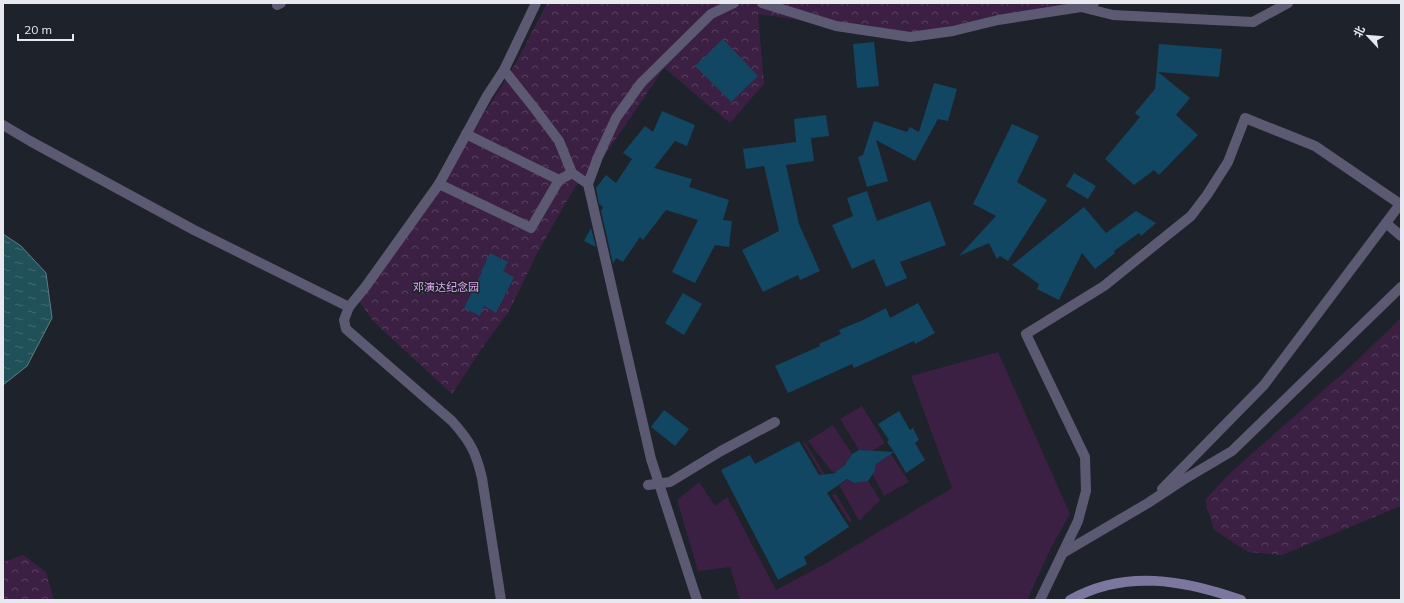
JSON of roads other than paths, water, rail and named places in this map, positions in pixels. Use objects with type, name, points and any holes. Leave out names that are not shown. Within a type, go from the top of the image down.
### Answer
[{"type":"street","points":[[501,600],[482,478],[479,463],[473,448],[464,434],[452,421],[346,329],[344,320],[349,308],[439,184],[493,85],[504,70],[536,3]]},
{"type":"street","points":[[696,600],[651,459],[588,184],[598,157],[616,118],[641,83],[711,14],[734,3]]},
{"type":"street","points":[[762,3],[836,26],[910,37],[953,30],[998,20],[1081,7],[1094,3]]},
{"type":"street","points":[[1081,7],[1113,15],[1252,22],[1288,3]]},
{"type":"street","points":[[504,70],[559,142],[572,173],[588,184]]},
{"type":"street","points":[[1040,600],[1078,521],[1086,491],[1085,457],[1026,334],[1104,286],[1191,216],[1207,195],[1228,162],[1245,118],[1315,146],[1401,204],[1264,385],[1148,503]]},
{"type":"street","points":[[3,125],[194,230],[349,308]]},
{"type":"street","points":[[466,134],[559,180]]},
{"type":"street","points":[[439,184],[531,228],[559,180],[572,173]]},
{"type":"street","points":[[1386,223],[1401,236]]},
{"type":"street","points":[[1063,553],[1232,451],[1401,287]]},
{"type":"street","points":[[648,486],[670,482],[721,451],[775,422]]},
{"type":"street","points":[[1070,600],[1111,584],[1140,581],[1174,582],[1216,591],[1241,600]]},
{"type":"water","points":[[3,234],[21,246],[46,273],[52,318],[27,366],[3,385]]},
{"type":"park label","name":"邓演达纪念园","points":[[446,287]]}]
